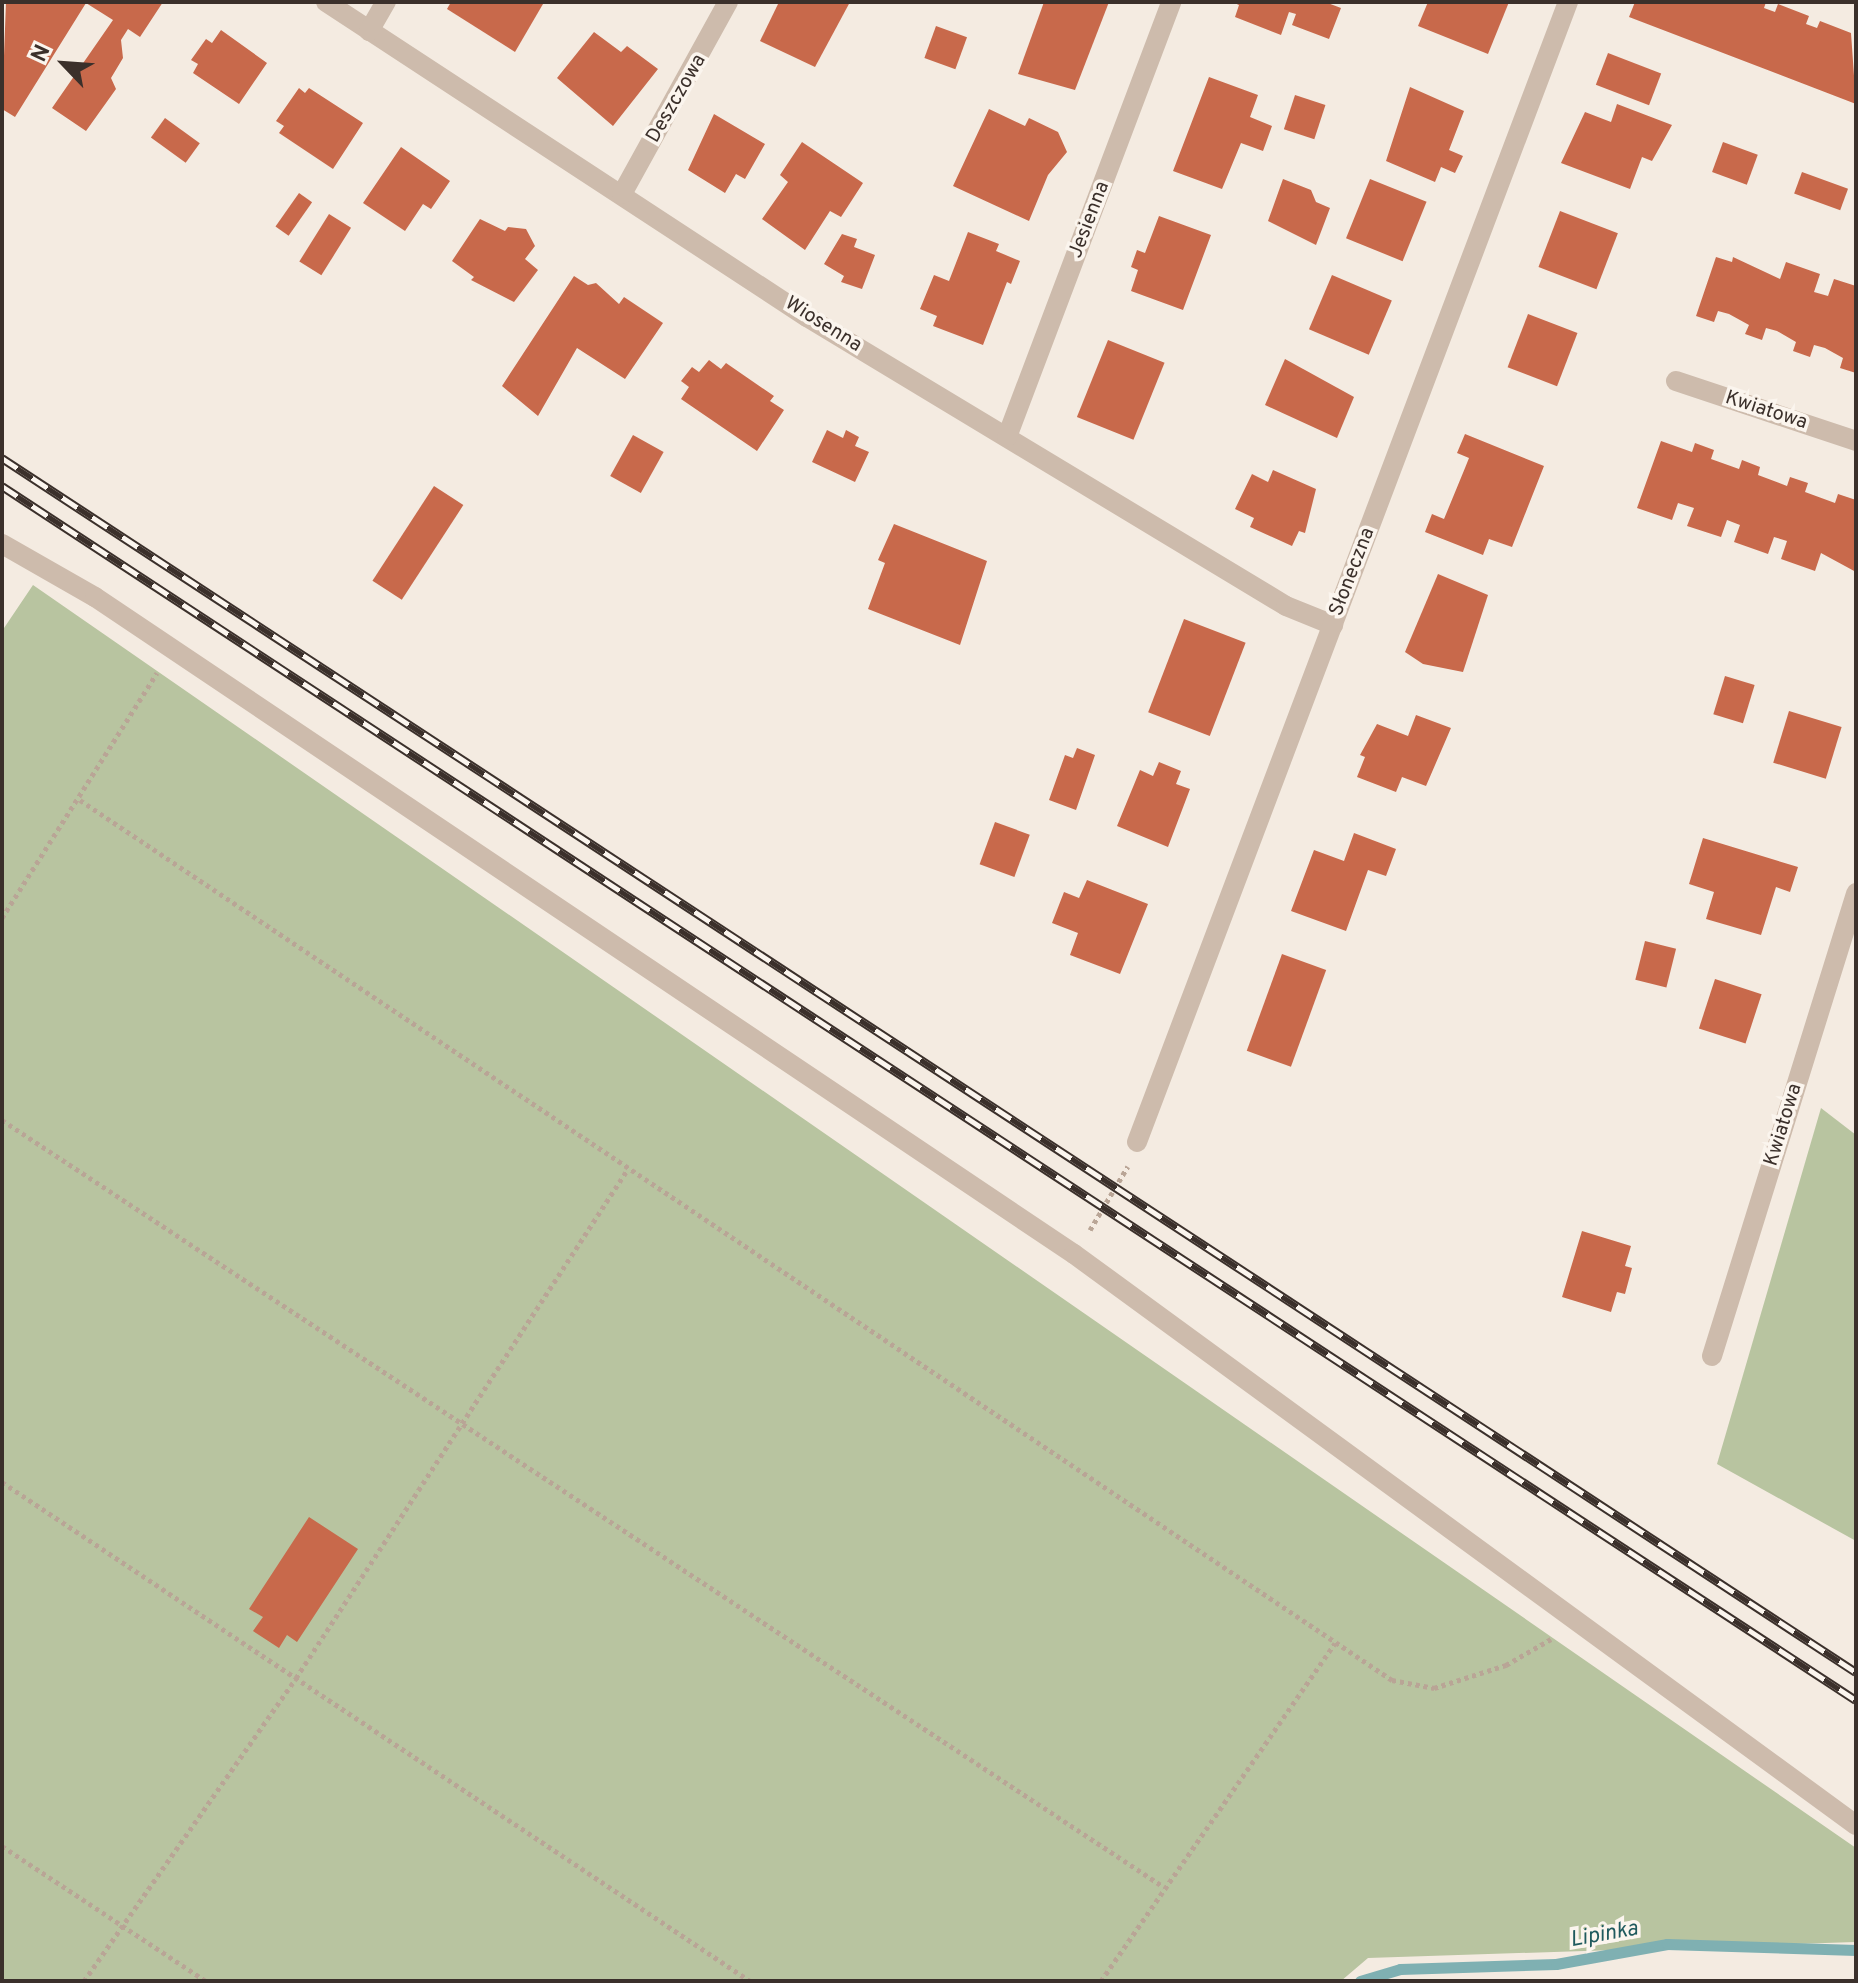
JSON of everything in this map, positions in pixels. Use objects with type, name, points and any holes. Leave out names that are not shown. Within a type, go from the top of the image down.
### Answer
[{"type":"street","name":"Wiosenna","points":[[326,2],[807,317],[1286,606],[1333,625]]},
{"type":"street","points":[[369,31],[386,2]]},
{"type":"street","name":"Deszczowa","points":[[622,194],[728,2]]},
{"type":"street","name":"Jesienna","points":[[1007,437],[1171,2]]},
{"type":"street","name":"Słoneczna","points":[[1137,1142],[1568,2]]},
{"type":"street","name":"Kwiatowa","points":[[1676,381],[1856,441]]},
{"type":"street","points":[[2,544],[172,649],[1074,1254],[1856,1825]]},
{"type":"street","name":"Kwiatowa","points":[[1712,1356],[1856,893]]},
{"type":"path","points":[[2,918],[80,800],[172,649]]},
{"type":"path","points":[[80,800],[1392,1680],[1434,1688],[1506,1665],[1553,1638],[1571,1618]]},
{"type":"path","points":[[2,1120],[1164,1887]]},
{"type":"path","points":[[84,1981],[296,1678],[459,1421],[628,1169]]},
{"type":"path","points":[[1097,1220],[1124,1176]]},
{"type":"path","points":[[2,1482],[750,1981]]},
{"type":"path","points":[[1101,1981],[1335,1643]]},
{"type":"path","points":[[2,1846],[206,1981]]},
{"type":"green space","points":[[33,585],[1856,1848],[1856,1942],[1368,1958],[1341,1981],[2,1981],[2,631]]},
{"type":"green space","points":[[1821,1108],[1856,1135],[1856,1541],[1717,1464]]},
{"type":"building","points":[[6,2],[163,2],[140,37],[128,29],[121,40],[123,58],[111,78],[116,89],[86,131],[52,108],[113,20],[86,3],[15,117],[2,109]]},
{"type":"building","points":[[451,2],[543,4],[515,52],[447,9]]},
{"type":"building","points":[[779,2],[850,2],[815,67],[760,41]]},
{"type":"building","points":[[1044,2],[1109,2],[1075,90],[1018,74]]},
{"type":"building","points":[[1232,2],[1325,2],[1341,8],[1329,39],[1292,25],[1296,14],[1289,12],[1281,35],[1235,17],[1239,5]]},
{"type":"building","points":[[1428,2],[1509,2],[1488,54],[1418,26]]},
{"type":"building","points":[[1635,2],[1766,2],[1764,8],[1775,12],[1778,4],[1809,16],[1806,24],[1817,28],[1820,21],[1851,33],[1856,104],[1629,17]]},
{"type":"building","points":[[936,26],[967,37],[955,69],[924,58]]},
{"type":"building","points":[[221,30],[267,63],[239,104],[193,73],[198,64],[191,60],[206,39],[212,43]]},
{"type":"building","points":[[594,32],[621,52],[627,46],[658,69],[613,126],[557,78]]},
{"type":"building","points":[[1608,53],[1661,73],[1649,105],[1596,85]]},
{"type":"building","points":[[1209,77],[1258,95],[1250,117],[1272,126],[1263,151],[1241,143],[1222,189],[1173,171]]},
{"type":"building","points":[[1410,87],[1464,111],[1449,150],[1463,156],[1455,173],[1441,167],[1435,182],[1386,161]]},
{"type":"building","points":[[299,88],[305,93],[309,88],[363,123],[333,169],[279,133],[284,126],[276,121]]},
{"type":"building","points":[[1295,95],[1325,105],[1314,139],[1284,129]]},
{"type":"building","points":[[1617,104],[1672,125],[1652,161],[1642,157],[1630,189],[1561,163],[1585,112],[1611,122]]},
{"type":"building","points":[[989,109],[1025,126],[1029,118],[1058,132],[1067,152],[1048,175],[1029,221],[953,186]]},
{"type":"building","points":[[714,114],[765,144],[745,179],[736,174],[725,193],[688,170]]},
{"type":"building","points":[[165,118],[200,143],[186,163],[151,137]]},
{"type":"building","points":[[802,142],[863,183],[841,217],[830,211],[805,250],[762,219],[788,182],[780,175]]},
{"type":"building","points":[[1723,142],[1758,155],[1747,185],[1712,172]]},
{"type":"building","points":[[401,147],[450,181],[431,209],[423,204],[405,231],[363,203]]},
{"type":"building","points":[[1802,172],[1848,189],[1840,210],[1794,194]]},
{"type":"building","points":[[1283,179],[1311,190],[1316,202],[1330,208],[1316,245],[1268,221]]},
{"type":"building","points":[[1370,179],[1427,202],[1403,261],[1346,238]]},
{"type":"building","points":[[299,193],[312,202],[289,236],[275,227]]},
{"type":"building","points":[[1560,211],[1618,233],[1596,289],[1538,267]]},
{"type":"building","points":[[329,214],[351,228],[321,275],[299,261]]},
{"type":"building","points":[[1159,216],[1211,235],[1183,310],[1131,291],[1138,270],[1131,267],[1137,250],[1145,253]]},
{"type":"building","points":[[480,219],[505,231],[508,227],[526,229],[535,246],[525,259],[538,270],[514,302],[471,280],[474,277],[452,261]]},
{"type":"building","points":[[968,232],[999,244],[996,251],[1020,261],[1011,284],[1007,282],[983,345],[933,326],[937,316],[920,309],[934,275],[949,281]]},
{"type":"building","points":[[842,234],[857,239],[854,247],[875,255],[862,289],[841,282],[844,276],[824,264]]},
{"type":"building","points":[[1716,257],[1732,262],[1733,257],[1780,279],[1786,262],[1820,274],[1814,292],[1828,296],[1834,279],[1856,286],[1856,373],[1840,368],[1843,358],[1825,348],[1814,345],[1810,357],[1793,351],[1796,342],[1777,331],[1766,328],[1762,340],[1745,334],[1749,325],[1729,314],[1718,311],[1714,322],[1696,316]]},
{"type":"building","points":[[1332,275],[1392,300],[1369,355],[1309,329]]},
{"type":"building","points":[[574,276],[588,285],[596,283],[619,304],[624,297],[663,323],[625,379],[577,348],[538,416],[502,386]]},
{"type":"building","points":[[1528,314],[1577,333],[1557,386],[1508,367]]},
{"type":"building","points":[[1108,340],[1165,363],[1133,440],[1077,417]]},
{"type":"building","points":[[1285,359],[1354,397],[1337,438],[1265,405]]},
{"type":"building","points":[[709,360],[721,369],[726,363],[774,396],[770,401],[784,410],[757,451],[681,399],[689,387],[681,381],[692,367],[699,372]]},
{"type":"building","points":[[827,430],[843,438],[846,430],[859,437],[855,446],[869,452],[855,482],[812,462]]},
{"type":"building","points":[[1465,434],[1544,466],[1512,547],[1489,539],[1483,555],[1425,532],[1432,514],[1444,519],[1465,468],[1469,458],[1457,453]]},
{"type":"building","points":[[633,435],[664,452],[641,493],[610,476]]},
{"type":"building","points":[[1661,441],[1692,452],[1695,443],[1714,450],[1711,459],[1739,469],[1742,460],[1760,467],[1758,475],[1787,486],[1790,477],[1808,483],[1805,492],[1835,503],[1838,494],[1856,500],[1856,572],[1821,553],[1815,571],[1781,559],[1787,541],[1774,537],[1768,554],[1734,542],[1740,525],[1727,520],[1721,537],[1687,526],[1694,508],[1678,503],[1672,520],[1637,508]]},
{"type":"building","points":[[1273,470],[1316,489],[1305,533],[1299,531],[1292,546],[1250,527],[1254,518],[1235,509],[1252,474],[1268,482]]},
{"type":"building","points":[[434,486],[463,505],[402,600],[372,581]]},
{"type":"building","points":[[894,524],[987,561],[960,645],[868,609],[885,563],[878,560]]},
{"type":"building","points":[[1438,574],[1488,595],[1463,672],[1423,664],[1405,652]]},
{"type":"building","points":[[1184,619],[1246,643],[1210,736],[1148,712]]},
{"type":"building","points":[[1725,676],[1755,685],[1743,723],[1713,714]]},
{"type":"building","points":[[1789,711],[1842,727],[1826,779],[1773,763]]},
{"type":"building","points":[[1416,715],[1451,728],[1426,786],[1402,777],[1396,792],[1357,777],[1365,757],[1360,755],[1377,724],[1408,736]]},
{"type":"building","points":[[1077,748],[1095,755],[1076,810],[1049,800],[1065,755],[1073,758]]},
{"type":"building","points":[[1159,762],[1181,771],[1176,784],[1190,789],[1168,847],[1117,826],[1140,770],[1153,776]]},
{"type":"building","points":[[995,822],[1030,835],[1014,877],[980,864]]},
{"type":"building","points":[[1354,833],[1396,849],[1386,876],[1368,870],[1346,931],[1291,911],[1314,850],[1344,861]]},
{"type":"building","points":[[1703,838],[1798,867],[1790,892],[1776,887],[1761,935],[1706,919],[1714,892],[1689,884]]},
{"type":"building","points":[[1087,880],[1148,904],[1120,974],[1070,955],[1078,933],[1052,923],[1064,892],[1079,898]]},
{"type":"building","points":[[1645,941],[1676,949],[1666,988],[1635,980]]},
{"type":"building","points":[[1282,954],[1326,970],[1291,1067],[1247,1051]]},
{"type":"building","points":[[1715,979],[1762,994],[1746,1044],[1699,1028]]},
{"type":"building","points":[[1582,1231],[1631,1246],[1625,1266],[1632,1268],[1625,1294],[1617,1292],[1611,1312],[1562,1297]]},
{"type":"building","points":[[309,1517],[358,1549],[297,1642],[287,1635],[279,1648],[253,1631],[263,1617],[249,1609]]},
{"type":"waterway","name":"Lipinka","points":[[1360,1981],[1400,1969],[1556,1964],[1667,1944],[1856,1950]]},
{"type":"railway","points":[[2,458],[1856,1672]]},
{"type":"railway","points":[[2,486],[1856,1700]]}]
